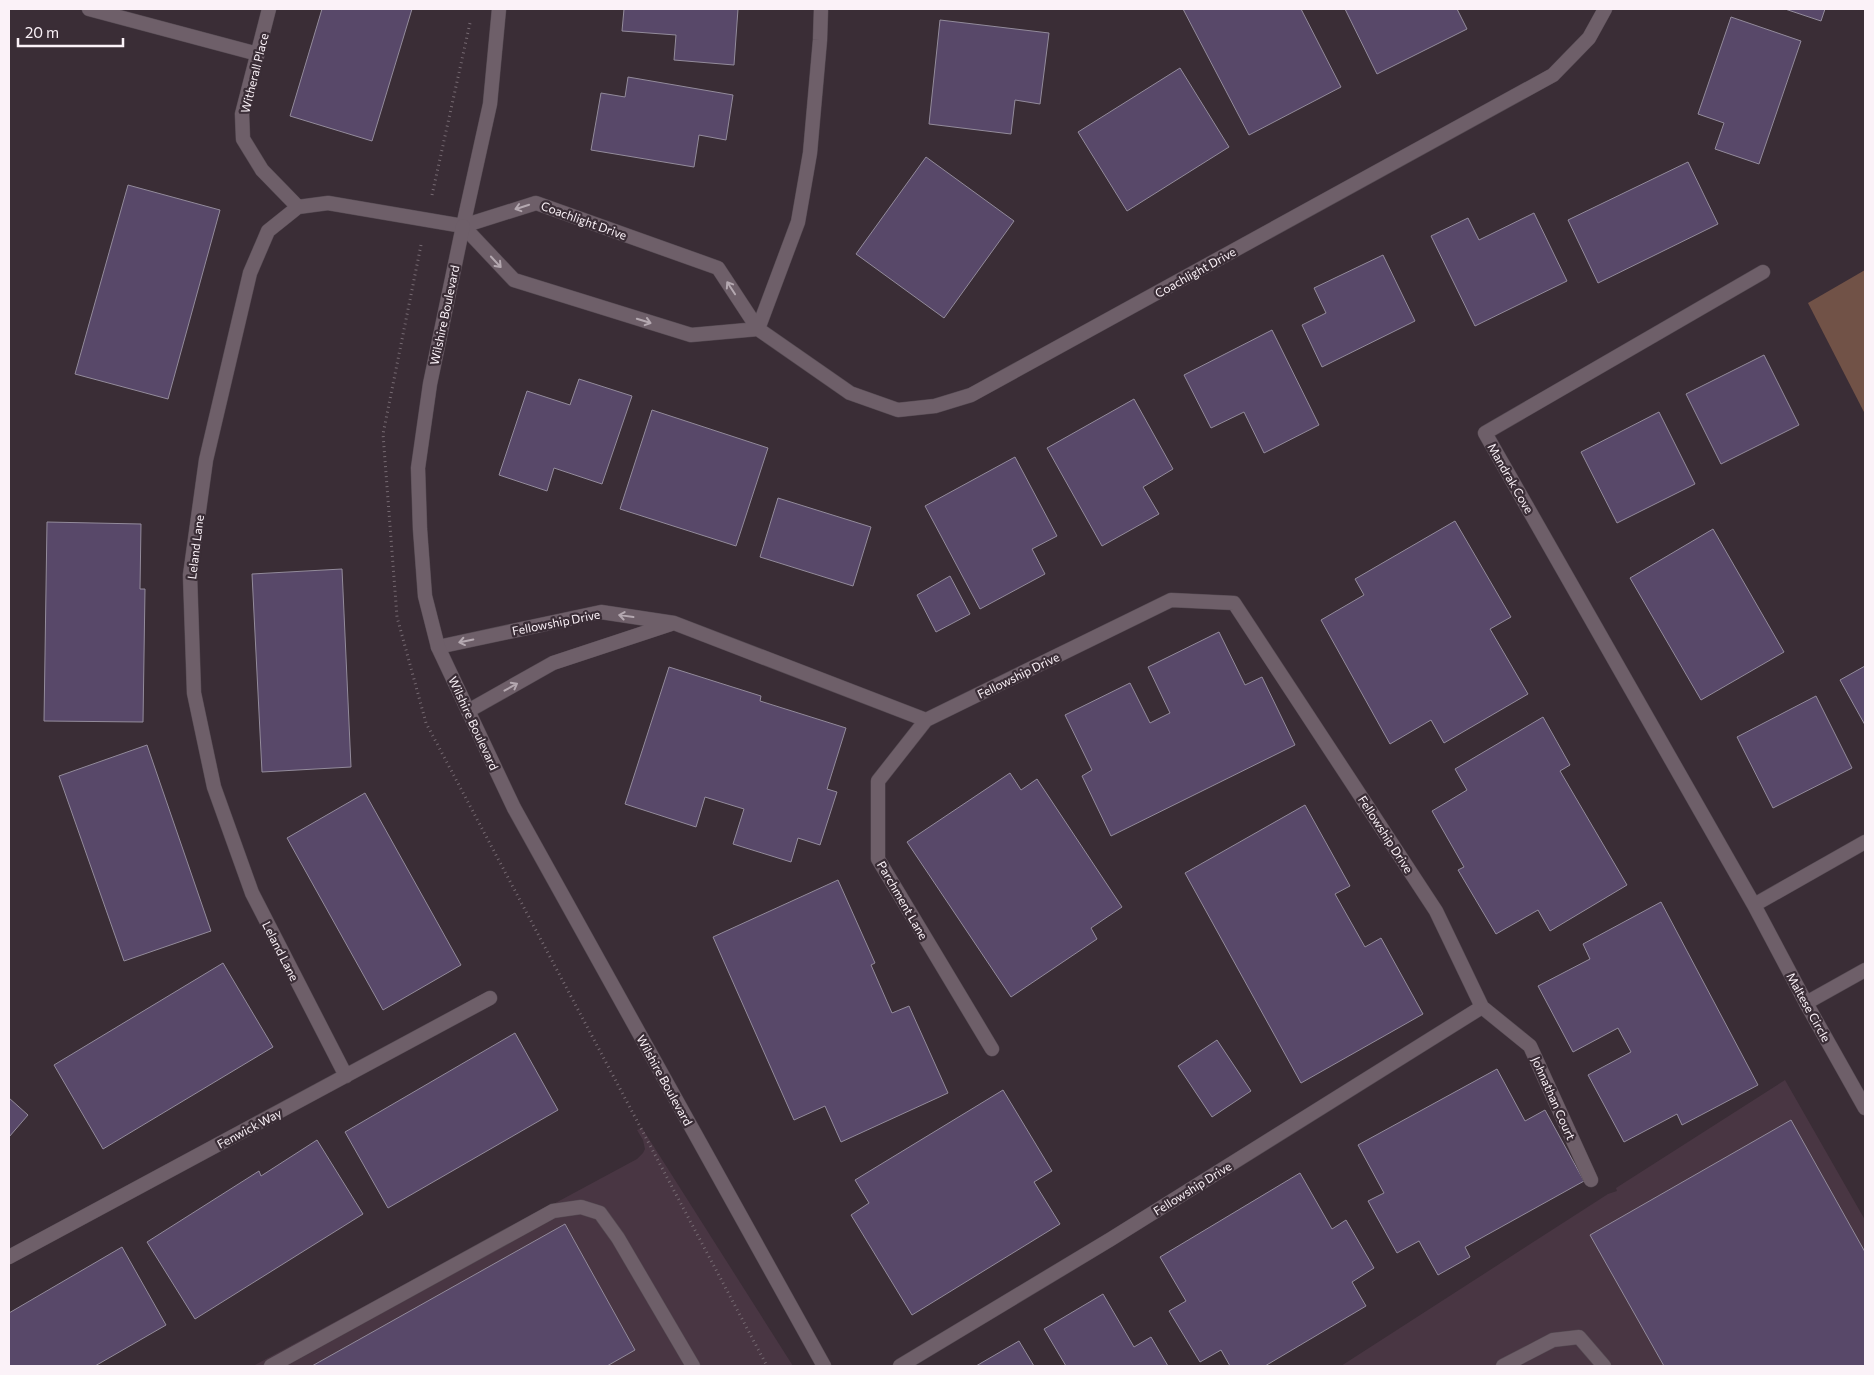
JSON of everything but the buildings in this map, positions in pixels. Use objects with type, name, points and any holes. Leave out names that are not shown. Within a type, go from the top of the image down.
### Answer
[{"type":"street","points":[[89,9],[258,54]]},
{"type":"street","name":"Witherall Place","points":[[269,9],[242,114],[243,139],[262,170],[298,207]]},
{"type":"street","name":"Wilshire Boulevard","points":[[499,9],[490,104],[430,384],[418,468],[425,596],[438,646],[514,808],[824,1366]]},
{"type":"street","points":[[463,226],[514,280],[691,335],[758,329],[798,222],[810,153],[821,9]]},
{"type":"street","name":"Coachlight Drive","points":[[463,226],[536,203],[718,268],[758,329],[850,393],[898,410],[935,406],[971,395],[1553,75],[1589,38],[1605,9]]},
{"type":"street","name":"Leland Lane","points":[[346,1076],[252,893],[214,787],[194,693],[190,575],[206,460],[250,273],[268,230],[298,207],[328,203],[463,226]]},
{"type":"street","name":"Mandrak Cove","points":[[1680,776],[1485,433],[1763,272]]},
{"type":"street","name":"Fellowship Drive","points":[[438,646],[601,612],[674,622],[926,720],[1170,600],[1234,603],[1436,911],[1482,1007],[1111,1239],[900,1366]]},
{"type":"street","points":[[468,711],[553,664],[674,622]]},
{"type":"street","name":"Parchment Lane","points":[[926,720],[878,781],[878,859],[992,1049]]},
{"type":"street","name":"Maltese Circle","points":[[1680,776],[1754,905],[1865,1108]]},
{"type":"street","points":[[1754,905],[1865,842]]},
{"type":"street","points":[[1806,1003],[1865,970]]},
{"type":"street","name":"Fenwick Way","points":[[9,1257],[490,998]]},
{"type":"street","name":"Johnathan Court","points":[[1482,1007],[1530,1046],[1591,1180]]},
{"type":"street","points":[[271,1366],[553,1211],[581,1207],[600,1213],[618,1238],[693,1366]]},
{"type":"street","points":[[1503,1366],[1552,1340],[1579,1337],[1604,1366]]},
{"type":"shaded area","points":[[1865,270],[1865,414],[1808,303]]},
{"type":"shaded area","points":[[1785,1080],[1865,1220],[1865,1366],[1341,1366],[1608,1194],[1617,1191],[1616,1188]]},
{"type":"shaded area","points":[[642,1128],[793,1366],[253,1366],[637,1159],[645,1149],[643,1140],[637,1130]]}]
